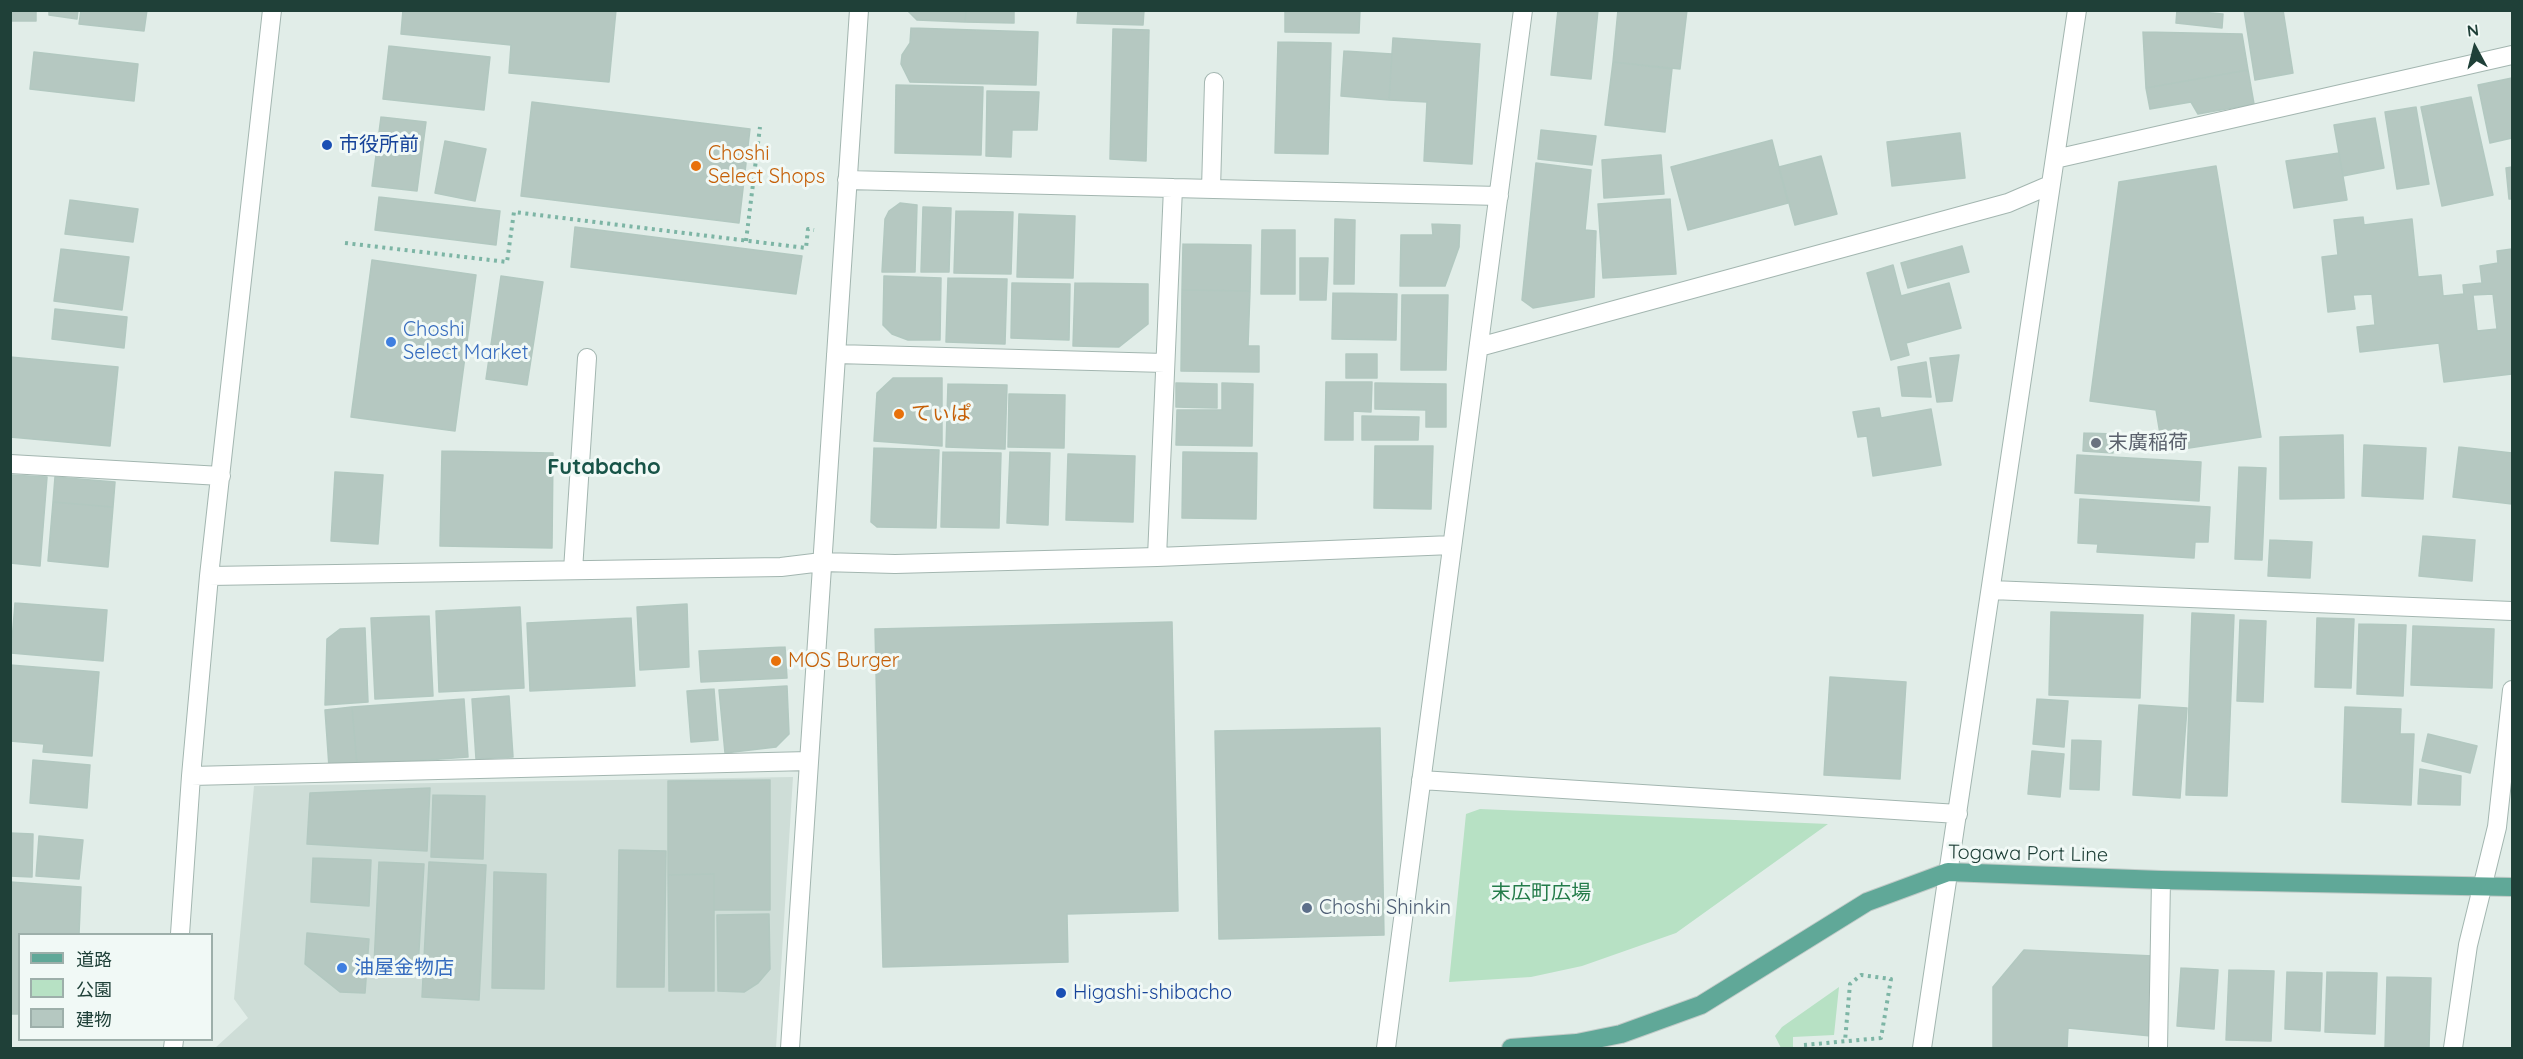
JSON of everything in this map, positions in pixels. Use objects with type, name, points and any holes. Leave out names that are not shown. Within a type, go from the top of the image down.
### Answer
[{"type":"main road","name":"Togawa Port Line","points":[[1511,1048],[1578,1046],[1621,1034],[1701,1005],[1867,902],[1948,872],[2161,880],[2512,887]]},
{"type":"street","points":[[180,933],[209,576],[272,10]]},
{"type":"street","points":[[790,1048],[859,10]]},
{"type":"street","points":[[1386,1048],[1523,10]]},
{"type":"street","points":[[1922,1048],[2077,10]]},
{"type":"street","points":[[2055,159],[2512,55]]},
{"type":"street","points":[[1211,189],[1214,82]]},
{"type":"street","points":[[848,180],[1499,196]]},
{"type":"street","points":[[1479,347],[2008,203],[2050,185]]},
{"type":"street","points":[[1157,557],[1173,188]]},
{"type":"street","points":[[836,354],[1165,363]]},
{"type":"street","points":[[573,570],[587,358]]},
{"type":"street","points":[[10,464],[221,476]]},
{"type":"street","points":[[209,576],[781,567],[822,562],[895,564],[1157,557],[1452,545]]},
{"type":"street","points":[[1991,590],[2512,610]]},
{"type":"street","points":[[2453,1048],[2468,945],[2497,827],[2512,690]]},
{"type":"street","points":[[191,776],[809,761]]},
{"type":"street","points":[[1421,780],[1958,814]]},
{"type":"street","points":[[2158,1048],[2161,880]]},
{"type":"street","points":[[1578,1046],[1600,1048]]},
{"type":"path","points":[[746,241],[760,127]]},
{"type":"path","points":[[345,243],[507,262],[514,212],[806,248],[808,229],[820,230]]},
{"type":"path","points":[[1804,1045],[1881,1038],[1891,979],[1861,975],[1850,984],[1845,1041]]},
{"type":"shaded area","points":[[793,777],[776,1048],[215,1048],[248,1018],[234,999],[254,786]]},
{"type":"green space","name":"末広町広場","points":[[1480,809],[1828,824],[1676,933],[1582,966],[1531,977],[1449,982],[1466,814]]},
{"type":"green space","points":[[1839,987],[1834,1035],[1793,1037],[1793,1048],[1781,1048],[1775,1036],[1782,1027]]},
{"type":"building","points":[[10,10],[36,10],[36,21],[10,21]]},
{"type":"building","points":[[49,10],[78,10],[77,19],[49,15]]},
{"type":"building","points":[[81,10],[147,10],[144,31],[79,24]]},
{"type":"building","points":[[403,10],[616,10],[609,82],[509,73],[511,45],[401,34]]},
{"type":"building","points":[[907,10],[966,10],[965,22],[917,20]]},
{"type":"building","points":[[966,10],[1014,10],[1014,23],[965,22]]},
{"type":"building","points":[[1078,10],[1144,10],[1143,25],[1077,23]]},
{"type":"building","points":[[1285,10],[1360,10],[1359,33],[1285,32]]},
{"type":"building","points":[[1558,10],[1598,10],[1591,79],[1551,75]]},
{"type":"building","points":[[1618,10],[1687,10],[1680,69],[1613,62]]},
{"type":"building","points":[[2177,10],[2223,14],[2222,28],[2176,23]]},
{"type":"building","points":[[2244,10],[2283,10],[2293,73],[2255,80]]},
{"type":"building","points":[[911,28],[1038,32],[1036,85],[910,82],[901,64],[902,55],[910,43]]},
{"type":"building","points":[[1113,29],[1149,30],[1146,161],[1110,159]]},
{"type":"building","points":[[2143,32],[2242,34],[2248,70],[2146,88]]},
{"type":"building","points":[[1393,38],[1480,44],[1472,164],[1424,161],[1427,102],[1389,100]]},
{"type":"building","points":[[1278,42],[1331,43],[1328,154],[1275,153]]},
{"type":"building","points":[[389,46],[490,57],[484,110],[383,99]]},
{"type":"building","points":[[1344,51],[1392,54],[1389,100],[1341,96]]},
{"type":"building","points":[[34,52],[138,64],[134,101],[30,89]]},
{"type":"building","points":[[1613,62],[1672,69],[1665,132],[1605,125]]},
{"type":"building","points":[[2248,70],[2254,104],[2198,114],[2191,102],[2150,109],[2146,88]]},
{"type":"building","points":[[2512,78],[2512,138],[2490,143],[2478,85]]},
{"type":"building","points":[[896,85],[983,87],[981,155],[895,153]]},
{"type":"building","points":[[987,91],[1039,92],[1037,130],[1012,130],[1011,157],[986,156]]},
{"type":"building","points":[[2471,97],[2493,195],[2442,206],[2421,107]]},
{"type":"building","points":[[532,102],[750,129],[739,223],[521,196]]},
{"type":"building","points":[[2416,107],[2429,184],[2397,189],[2385,112]]},
{"type":"building","points":[[381,117],[426,122],[417,191],[372,186]]},
{"type":"building","points":[[2375,118],[2384,168],[2343,176],[2334,125]]},
{"type":"building","points":[[1541,130],[1596,136],[1592,165],[1538,159]]},
{"type":"building","points":[[1960,133],[1965,178],[1892,186],[1887,142]]},
{"type":"building","points":[[1772,140],[1788,203],[1688,230],[1671,167]]},
{"type":"building","points":[[445,141],[486,149],[475,201],[435,193]]},
{"type":"building","points":[[2339,153],[2347,200],[2294,208],[2286,161]]},
{"type":"building","points":[[1661,155],[1664,194],[1604,198],[1602,160]]},
{"type":"building","points":[[1821,156],[1837,214],[1795,225],[1779,167]]},
{"type":"building","points":[[1536,163],[1591,170],[1585,230],[1596,231],[1594,297],[1533,308],[1522,300]]},
{"type":"building","points":[[2216,166],[2261,437],[2163,452],[2156,410],[2090,401],[2119,182]]},
{"type":"building","points":[[2512,167],[2512,199],[2509,199],[2506,168]]},
{"type":"building","points":[[379,197],[500,211],[496,245],[375,230]]},
{"type":"building","points":[[1670,199],[1676,274],[1603,278],[1598,204]]},
{"type":"building","points":[[70,200],[138,209],[133,242],[65,234]]},
{"type":"building","points":[[900,203],[917,205],[915,272],[882,272],[885,219],[889,211]]},
{"type":"building","points":[[923,207],[951,208],[949,272],[921,272]]},
{"type":"building","points":[[956,211],[1013,212],[1011,274],[954,273]]},
{"type":"building","points":[[1019,214],[1075,216],[1073,278],[1017,277]]},
{"type":"building","points":[[2363,217],[2364,225],[2412,219],[2418,277],[2441,275],[2443,296],[2464,294],[2463,285],[2482,283],[2480,266],[2498,263],[2497,251],[2512,249],[2512,374],[2444,382],[2439,343],[2360,352],[2357,327],[2375,325],[2372,294],[2353,295],[2355,309],[2328,312],[2322,257],[2338,255],[2334,220]],"holes":[[[2493,294],[2497,329],[2477,331],[2473,295]]]},
{"type":"building","points":[[1335,219],[1355,220],[1354,284],[1334,284]]},
{"type":"building","points":[[1432,224],[1460,225],[1459,247],[1445,286],[1400,286],[1401,235],[1433,235]]},
{"type":"building","points":[[575,227],[802,256],[796,294],[571,267]]},
{"type":"building","points":[[1262,230],[1295,230],[1295,294],[1261,294]]},
{"type":"building","points":[[1183,244],[1251,245],[1250,291],[1182,290]]},
{"type":"building","points":[[1962,246],[1969,272],[1908,288],[1901,263]]},
{"type":"building","points":[[61,249],[129,257],[122,310],[54,301]]},
{"type":"building","points":[[1300,258],[1328,258],[1326,300],[1300,300]]},
{"type":"building","points":[[372,260],[476,275],[455,431],[351,417]]},
{"type":"building","points":[[1893,265],[1901,296],[1949,283],[1961,328],[1906,343],[1909,355],[1891,360],[1867,273]]},
{"type":"building","points":[[501,276],[543,282],[527,385],[486,379]]},
{"type":"building","points":[[884,276],[941,278],[940,340],[908,340],[892,334],[883,325]]},
{"type":"building","points":[[948,278],[1007,279],[1005,344],[946,342]]},
{"type":"building","points":[[1012,283],[1070,284],[1069,340],[1011,338]]},
{"type":"building","points":[[1075,283],[1148,284],[1148,324],[1119,347],[1073,346]]},
{"type":"building","points":[[1182,290],[1250,291],[1248,346],[1259,346],[1259,372],[1181,371]]},
{"type":"building","points":[[1333,293],[1397,294],[1396,340],[1332,339]]},
{"type":"building","points":[[1402,295],[1448,295],[1446,370],[1401,370]]},
{"type":"building","points":[[55,309],[127,317],[124,348],[52,339]]},
{"type":"building","points":[[1346,354],[1377,354],[1377,378],[1346,378]]},
{"type":"building","points":[[1959,355],[1952,401],[1937,402],[1930,358]]},
{"type":"building","points":[[10,357],[118,367],[110,446],[10,437]]},
{"type":"building","points":[[1926,362],[1931,397],[1902,396],[1898,367]]},
{"type":"building","points":[[893,378],[942,378],[942,446],[874,441],[877,393]]},
{"type":"building","points":[[1326,382],[1372,382],[1371,412],[1353,411],[1353,440],[1325,440]]},
{"type":"building","points":[[1176,383],[1217,384],[1217,408],[1176,407]]},
{"type":"building","points":[[1222,383],[1253,384],[1252,446],[1176,445],[1177,410],[1222,410]]},
{"type":"building","points":[[1375,383],[1446,384],[1446,427],[1426,427],[1426,410],[1375,409]]},
{"type":"building","points":[[948,384],[1007,385],[1005,449],[946,447]]},
{"type":"building","points":[[1009,394],[1065,395],[1064,448],[1008,447]]},
{"type":"building","points":[[1879,408],[1881,418],[1931,409],[1941,465],[1873,476],[1867,436],[1858,437],[1853,412]]},
{"type":"building","points":[[1362,416],[1419,417],[1418,440],[1362,440]]},
{"type":"building","points":[[2084,433],[2114,434],[2113,453],[2083,451]]},
{"type":"building","points":[[2343,435],[2344,498],[2280,499],[2280,437]]},
{"type":"building","points":[[2364,445],[2426,448],[2423,499],[2362,496]]},
{"type":"building","points":[[1375,446],[1433,446],[1431,509],[1374,508]]},
{"type":"building","points":[[2459,447],[2512,453],[2512,504],[2453,497]]},
{"type":"building","points":[[874,448],[939,450],[936,528],[877,527],[871,522]]},
{"type":"building","points":[[442,451],[553,453],[552,548],[440,546]]},
{"type":"building","points":[[943,452],[1001,453],[999,528],[941,527]]},
{"type":"building","points":[[1010,452],[1050,453],[1048,525],[1007,523]]},
{"type":"building","points":[[1183,452],[1257,453],[1256,519],[1182,518]]},
{"type":"building","points":[[1068,454],[1135,456],[1133,522],[1066,520]]},
{"type":"building","points":[[2077,455],[2201,462],[2199,501],[2075,493]]},
{"type":"building","points":[[2239,467],[2266,468],[2262,560],[2235,559]]},
{"type":"building","points":[[335,472],[383,475],[378,544],[331,541]]},
{"type":"building","points":[[10,475],[47,477],[40,566],[10,563]]},
{"type":"building","points":[[55,477],[115,482],[113,507],[53,502]]},
{"type":"building","points":[[2080,499],[2210,507],[2208,542],[2195,542],[2194,558],[2097,552],[2098,544],[2078,543]]},
{"type":"building","points":[[53,502],[113,507],[108,567],[48,561]]},
{"type":"building","points":[[2423,536],[2475,540],[2472,581],[2419,576]]},
{"type":"building","points":[[2270,540],[2312,542],[2310,578],[2268,576]]},
{"type":"building","points":[[15,603],[107,610],[103,661],[11,653]]},
{"type":"building","points":[[687,604],[689,667],[640,670],[637,607]]},
{"type":"building","points":[[520,607],[524,688],[439,692],[436,611]]},
{"type":"building","points":[[2051,612],[2143,615],[2140,698],[2049,695]]},
{"type":"building","points":[[2192,613],[2234,615],[2227,796],[2186,795]]},
{"type":"building","points":[[429,616],[433,696],[375,699],[371,618]]},
{"type":"building","points":[[631,618],[635,686],[530,691],[527,623]]},
{"type":"building","points":[[2317,618],[2354,619],[2351,688],[2315,687]]},
{"type":"building","points":[[2240,620],[2266,621],[2263,702],[2237,701]]},
{"type":"building","points":[[1172,622],[1178,911],[1067,914],[1068,962],[883,967],[875,629]]},
{"type":"building","points":[[2359,624],[2406,625],[2403,696],[2357,694]]},
{"type":"building","points":[[2413,626],[2494,629],[2492,688],[2411,685]]},
{"type":"building","points":[[365,628],[368,702],[325,705],[327,639],[340,629]]},
{"type":"building","points":[[785,647],[787,678],[701,682],[699,651]]},
{"type":"building","points":[[10,665],[99,672],[92,756],[43,752],[44,744],[10,741]]},
{"type":"building","points":[[1830,677],[1906,682],[1900,779],[1824,775]]},
{"type":"building","points":[[787,686],[789,734],[776,747],[725,753],[719,690]]},
{"type":"building","points":[[714,689],[718,740],[691,742],[687,691]]},
{"type":"building","points":[[509,696],[513,757],[476,759],[472,699]]},
{"type":"building","points":[[464,699],[468,757],[357,765],[352,707]]},
{"type":"building","points":[[2037,699],[2068,701],[2064,747],[2033,744]]},
{"type":"building","points":[[2139,705],[2187,708],[2180,798],[2133,795]]},
{"type":"building","points":[[352,707],[357,765],[329,767],[325,710]]},
{"type":"building","points":[[2345,707],[2401,709],[2400,734],[2414,734],[2411,805],[2342,802]]},
{"type":"building","points":[[1380,728],[1384,935],[1219,939],[1215,731]]},
{"type":"building","points":[[2428,734],[2477,746],[2470,773],[2422,761]]},
{"type":"building","points":[[2072,740],[2101,741],[2099,790],[2070,789]]},
{"type":"building","points":[[2032,751],[2064,754],[2060,797],[2028,794]]},
{"type":"building","points":[[33,760],[90,765],[87,808],[30,803]]},
{"type":"building","points":[[2420,769],[2461,776],[2460,805],[2418,804]]},
{"type":"building","points":[[770,780],[770,910],[714,910],[714,874],[668,875],[668,781]]},
{"type":"building","points":[[430,788],[427,851],[307,844],[310,793]]},
{"type":"building","points":[[433,795],[485,796],[483,859],[431,857]]},
{"type":"building","points":[[10,833],[33,834],[32,877],[10,876]]},
{"type":"building","points":[[39,836],[83,840],[79,879],[36,876]]},
{"type":"building","points":[[619,850],[666,851],[664,987],[617,987]]},
{"type":"building","points":[[313,858],[371,860],[369,906],[311,902]]},
{"type":"building","points":[[379,862],[424,864],[418,968],[374,965]]},
{"type":"building","points":[[429,862],[486,865],[479,1000],[422,997]]},
{"type":"building","points":[[494,872],[546,874],[544,989],[492,988]]},
{"type":"building","points":[[714,874],[714,991],[669,991],[668,875]]},
{"type":"building","points":[[10,882],[81,887],[79,933],[18,933],[18,1014],[10,1014]]},
{"type":"building","points":[[769,914],[770,969],[758,983],[744,992],[718,991],[717,915]]},
{"type":"building","points":[[307,933],[369,939],[365,993],[340,992],[305,964]]},
{"type":"building","points":[[2024,950],[2153,956],[2151,1036],[2068,1028],[2067,1048],[1993,1048],[1993,987]]},
{"type":"building","points":[[2181,968],[2218,970],[2214,1029],[2177,1026]]},
{"type":"building","points":[[2229,970],[2274,971],[2271,1041],[2226,1040]]},
{"type":"building","points":[[2287,972],[2322,973],[2320,1031],[2285,1029]]},
{"type":"building","points":[[2327,972],[2377,973],[2375,1034],[2325,1032]]},
{"type":"building","points":[[2387,977],[2431,978],[2429,1048],[2385,1048]]},
{"type":"place","name":"市役所前","points":[[327,145]]},
{"type":"place","name":"Choshi Select Shops","points":[[696,166]]},
{"type":"place","name":"Choshi Select Market","points":[[391,342]]},
{"type":"place","name":"てぃぱ","points":[[899,414]]},
{"type":"place","name":"末廣稲荷","points":[[2096,443]]},
{"type":"place","name":"MOS Burger","points":[[776,661]]},
{"type":"place","name":"Choshi Shinkin","points":[[1307,908]]},
{"type":"place","name":"油屋金物店","points":[[342,968]]},
{"type":"place","name":"Higashi-shibacho","points":[[1061,993]]},
{"type":"district","name":"Futabacho","points":[[604,467]]}]
